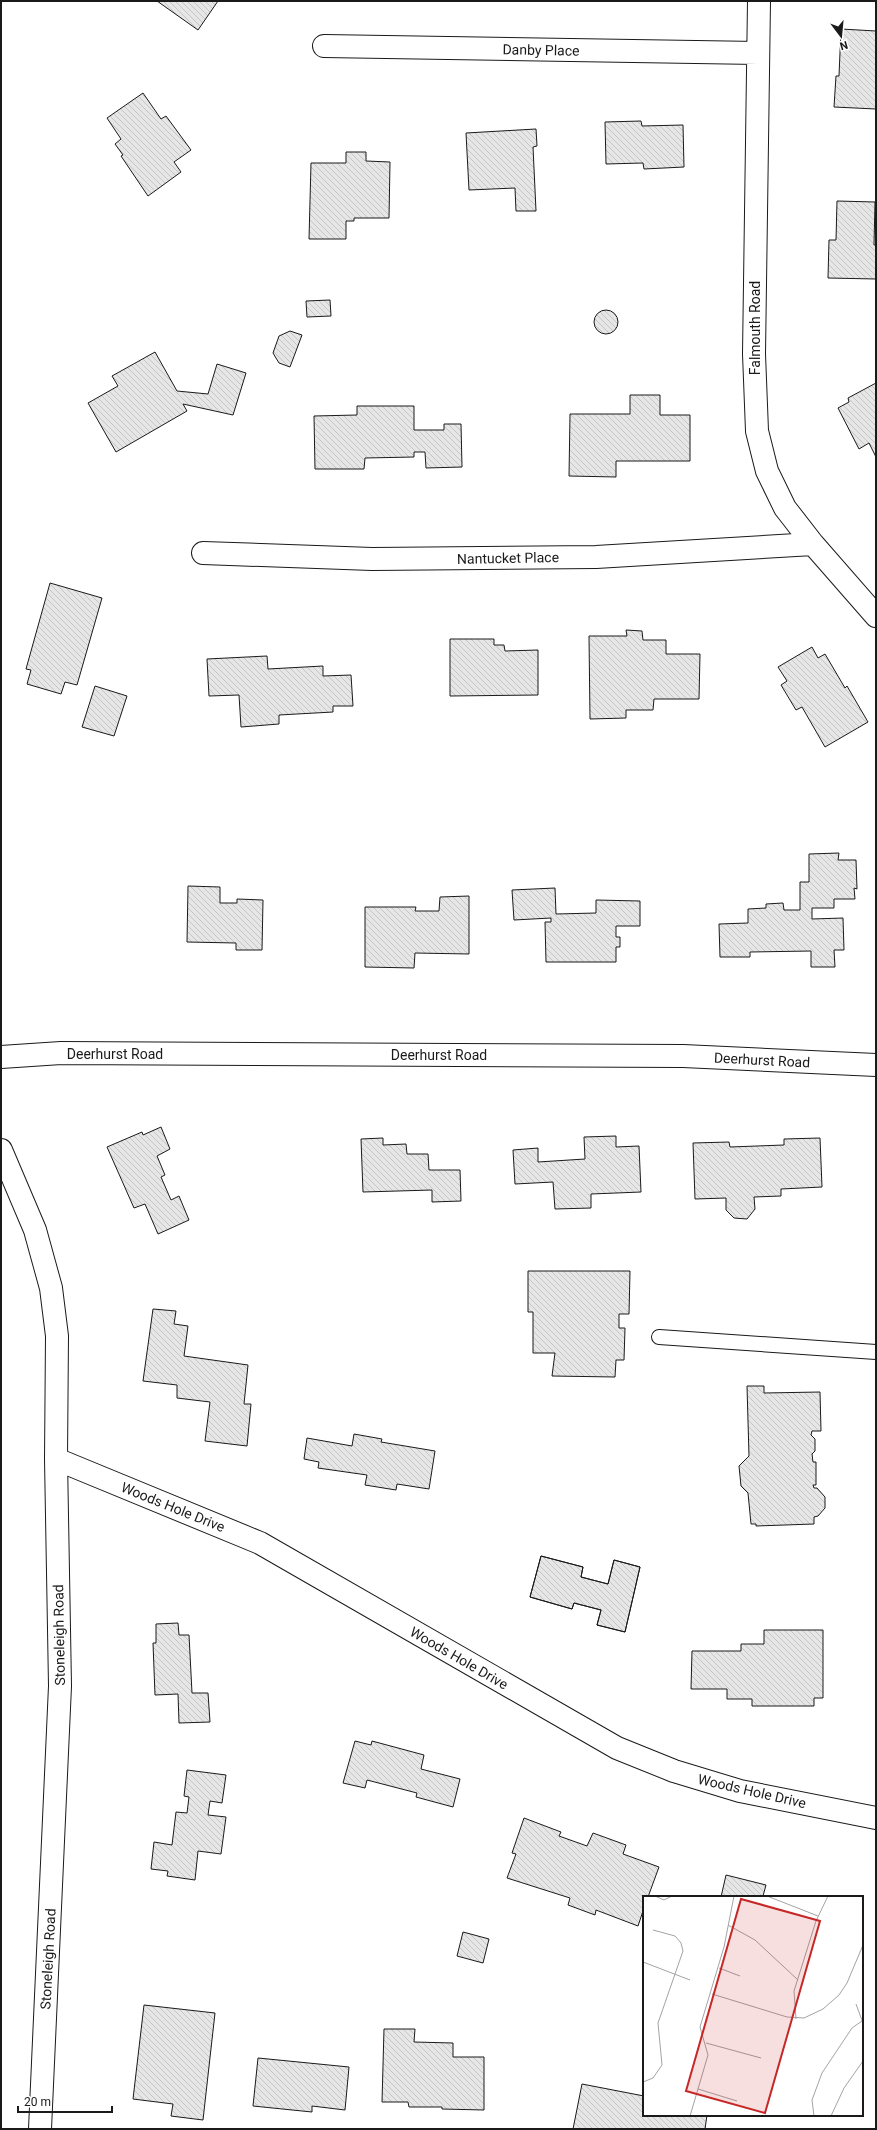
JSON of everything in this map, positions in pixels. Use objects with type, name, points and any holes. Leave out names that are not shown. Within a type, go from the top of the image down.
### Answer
[{"type":"street","name":"Falmouth Road","points":[[759,1],[754,354],[757,431],[767,471],[785,508],[813,544],[876,616]]},
{"type":"street","name":"Danby Place","points":[[324,46],[758,53]]},
{"type":"street","name":"Nantucket Place","points":[[203,553],[372,559],[596,557],[813,544]]},
{"type":"street","name":"Deerhurst Road","points":[[1,1057],[61,1053],[683,1056],[876,1065]]},
{"type":"street","name":"Stoneleigh Road","points":[[1,1150],[35,1230],[51,1288],[57,1336],[56,1459],[60,1686],[40,2129]]},
{"type":"street","name":"Woods Hole Drive","points":[[56,1459],[260,1543],[617,1748],[674,1771],[740,1791],[876,1818]]},
{"type":"lane","points":[[659,1337],[876,1352]]},
{"type":"building","points":[[157,1],[218,1],[198,30]]},
{"type":"building","points":[[841,29],[876,31],[876,109],[834,107],[836,76],[839,76]]},
{"type":"building","points":[[143,93],[161,119],[166,116],[191,150],[174,162],[181,172],[148,196],[121,156],[123,155],[115,144],[121,139],[107,118]]},
{"type":"building","points":[[641,121],[642,126],[683,125],[684,167],[644,169],[643,163],[606,164],[605,122]]},
{"type":"building","points":[[536,129],[537,146],[533,147],[536,211],[516,211],[515,188],[469,190],[466,133]]},
{"type":"building","points":[[346,152],[366,152],[366,161],[390,162],[389,218],[354,218],[354,221],[346,221],[346,239],[309,239],[311,163],[346,163]]},
{"type":"building","points":[[837,201],[875,202],[874,245],[876,245],[876,279],[828,278],[829,240],[836,240]]},
{"type":"building","points":[[330,300],[331,316],[307,317],[306,301]]},
{"type":"building","points":[[606,310],[615,313],[618,322],[615,331],[606,334],[597,331],[594,322],[597,313]]},
{"type":"building","points":[[290,331],[302,335],[290,367],[279,363],[273,353],[279,336]]},
{"type":"building","points":[[155,352],[177,391],[208,394],[217,364],[246,373],[233,415],[183,404],[187,411],[116,452],[88,403],[118,386],[112,376]]},
{"type":"building","points":[[876,383],[876,457],[869,443],[859,449],[838,408],[849,402],[848,398]]},
{"type":"building","points":[[630,395],[660,395],[660,415],[690,415],[690,461],[616,461],[616,477],[569,476],[570,414],[630,414]]},
{"type":"building","points":[[357,406],[414,406],[414,430],[444,430],[444,424],[461,424],[462,467],[426,468],[425,452],[414,452],[414,457],[365,458],[364,469],[315,469],[314,416],[357,415]]},
{"type":"building","points":[[50,583],[102,598],[77,685],[65,682],[61,694],[27,684],[31,670],[26,669]]},
{"type":"building","points":[[626,630],[642,631],[643,640],[666,640],[666,654],[700,654],[699,699],[654,699],[653,710],[626,710],[626,718],[590,719],[589,636],[627,636]]},
{"type":"building","points":[[450,639],[494,639],[494,645],[504,645],[505,651],[538,650],[538,695],[450,696]]},
{"type":"building","points":[[812,647],[818,658],[825,654],[845,688],[847,686],[868,722],[825,747],[802,707],[796,710],[781,685],[787,681],[778,667]]},
{"type":"building","points":[[267,656],[268,669],[323,666],[323,676],[351,675],[353,706],[333,706],[333,712],[279,715],[279,724],[241,727],[239,695],[209,696],[207,659]]},
{"type":"building","points":[[95,686],[127,696],[114,736],[82,727]]},
{"type":"building","points":[[839,853],[838,860],[856,860],[857,889],[854,888],[855,899],[834,899],[834,908],[812,908],[812,919],[843,918],[844,950],[834,950],[835,967],[811,967],[811,951],[750,952],[750,957],[720,957],[719,924],[748,923],[748,909],[766,908],[766,904],[783,903],[784,910],[800,910],[800,882],[809,882],[809,854]]},
{"type":"building","points":[[188,886],[220,887],[220,903],[237,903],[237,899],[263,900],[262,950],[236,950],[236,943],[187,942]]},
{"type":"building","points":[[555,888],[556,914],[596,913],[596,900],[640,901],[640,926],[616,926],[616,937],[620,937],[620,947],[616,947],[616,962],[546,962],[545,922],[551,922],[551,918],[514,920],[512,890]]},
{"type":"building","points":[[469,896],[469,954],[415,953],[414,968],[365,967],[365,907],[416,907],[415,911],[439,911],[440,897]]},
{"type":"building","points":[[161,1127],[170,1149],[157,1156],[165,1175],[161,1177],[171,1200],[179,1196],[189,1220],[158,1234],[145,1204],[134,1208],[107,1147],[142,1132],[143,1135]]},
{"type":"building","points":[[616,1136],[616,1147],[639,1146],[641,1192],[591,1194],[591,1208],[555,1209],[553,1182],[515,1184],[513,1150],[538,1148],[538,1162],[585,1159],[584,1137]]},
{"type":"building","points":[[383,1138],[383,1145],[406,1144],[407,1154],[428,1154],[429,1170],[460,1170],[461,1201],[432,1202],[432,1190],[363,1192],[361,1139]]},
{"type":"building","points":[[820,1138],[822,1187],[781,1189],[781,1196],[754,1197],[755,1209],[747,1219],[734,1218],[726,1210],[726,1198],[695,1199],[693,1143],[729,1142],[730,1147],[784,1145],[784,1139]]},
{"type":"building","points":[[528,1271],[630,1271],[629,1314],[619,1314],[619,1328],[625,1328],[624,1360],[616,1360],[615,1377],[552,1376],[555,1353],[533,1353],[533,1312],[528,1312]]},
{"type":"building","points":[[153,1309],[176,1311],[174,1324],[188,1326],[184,1356],[248,1365],[244,1404],[251,1404],[247,1446],[205,1441],[210,1402],[177,1398],[177,1385],[143,1381]]},
{"type":"building","points":[[747,1386],[764,1386],[764,1393],[820,1392],[821,1431],[812,1431],[811,1435],[815,1439],[815,1451],[812,1454],[813,1462],[816,1462],[816,1485],[813,1485],[814,1488],[817,1488],[825,1497],[825,1508],[818,1516],[814,1517],[814,1524],[756,1526],[756,1524],[751,1524],[748,1493],[741,1486],[739,1466],[749,1456]]},
{"type":"building","points":[[354,1434],[382,1439],[381,1442],[435,1451],[429,1489],[397,1484],[396,1490],[365,1485],[367,1475],[318,1468],[319,1462],[304,1459],[307,1438],[352,1446]]},
{"type":"building","points":[[541,1556],[583,1567],[581,1577],[608,1584],[614,1560],[640,1567],[625,1632],[597,1625],[601,1610],[574,1603],[572,1609],[530,1597]]},
{"type":"building","points":[[541,1556],[583,1567],[581,1577],[608,1584],[614,1560],[640,1567],[625,1632],[597,1625],[601,1610],[574,1603],[572,1609],[530,1597]]},
{"type":"building","points":[[178,1623],[179,1635],[189,1635],[192,1693],[208,1693],[210,1722],[179,1723],[178,1694],[155,1695],[153,1643],[156,1643],[156,1624]]},
{"type":"building","points":[[764,1630],[823,1630],[823,1698],[814,1698],[814,1706],[752,1706],[752,1699],[727,1699],[727,1689],[691,1689],[692,1651],[741,1651],[741,1644],[764,1644]]},
{"type":"building","points":[[355,1741],[371,1745],[372,1741],[424,1755],[421,1769],[460,1779],[453,1807],[416,1797],[417,1793],[367,1780],[365,1788],[343,1783]]},
{"type":"building","points":[[187,1770],[226,1775],[222,1803],[210,1801],[208,1815],[226,1817],[221,1854],[198,1851],[195,1880],[167,1876],[168,1871],[151,1869],[154,1842],[172,1845],[176,1812],[187,1813],[189,1797],[184,1796]]},
{"type":"building","points":[[524,1818],[561,1832],[559,1836],[587,1846],[593,1833],[626,1845],[623,1854],[659,1867],[648,1896],[643,1896],[643,1911],[638,1926],[596,1910],[595,1915],[568,1905],[570,1898],[507,1878],[516,1854],[512,1853]]},
{"type":"building","points":[[726,1875],[766,1885],[763,1896],[721,1896]]},
{"type":"building","points":[[463,1932],[489,1939],[483,1963],[457,1956]]},
{"type":"building","points":[[144,2005],[215,2013],[203,2120],[171,2116],[173,2104],[133,2099]]},
{"type":"building","points":[[384,2029],[415,2029],[414,2042],[453,2043],[453,2057],[484,2057],[484,2110],[442,2109],[442,2107],[409,2107],[408,2102],[382,2102]]},
{"type":"building","points":[[258,2058],[349,2067],[345,2110],[312,2106],[312,2112],[253,2106]]},
{"type":"building","points":[[582,2084],[643,2096],[643,2116],[707,2116],[705,2129],[573,2129]]}]
